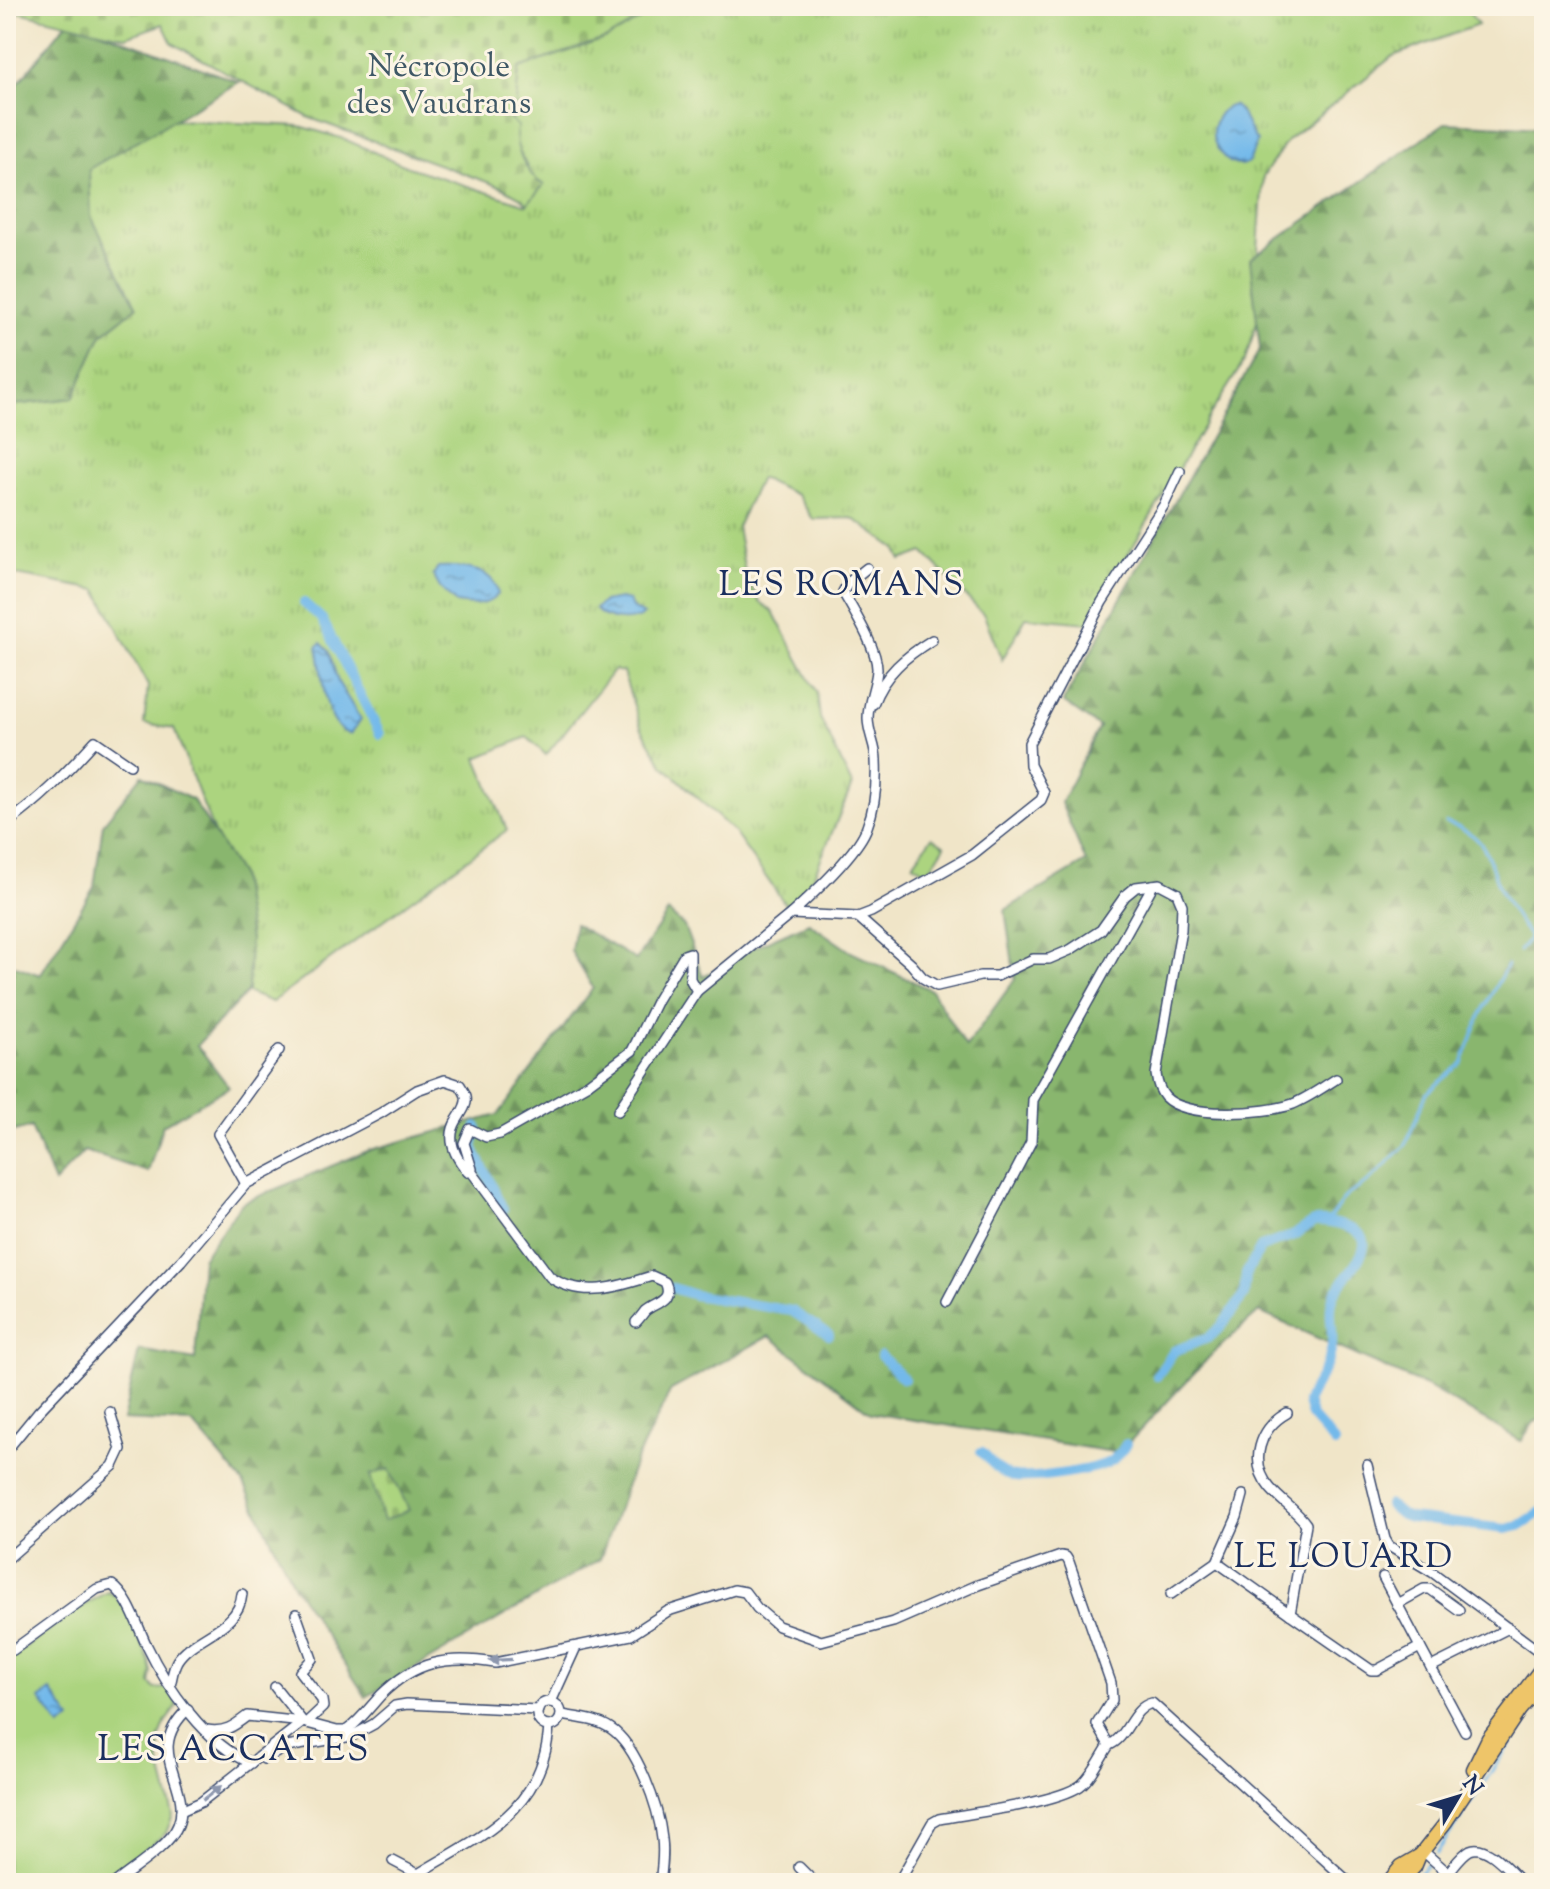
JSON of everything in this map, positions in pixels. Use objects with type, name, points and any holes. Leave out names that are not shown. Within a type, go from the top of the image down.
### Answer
[{"type":"main road","points":[[1400,1883],[1415,1867],[1457,1805],[1544,1664]]},
{"type":"main road","points":[[1516,1706],[1544,1682]]},
{"type":"main road","points":[[1387,1883],[1401,1866],[1422,1853]]},
{"type":"street","points":[[791,914],[858,917],[972,855],[1041,800],[1044,793],[1030,765],[1029,743],[1102,602],[1164,505],[1180,471]]},
{"type":"street","points":[[618,1111],[697,991],[823,884],[866,830],[877,772],[868,718],[869,699],[877,670],[875,655],[861,620],[843,592],[848,583],[867,568]]},
{"type":"street","points":[[868,718],[888,675],[911,653],[932,640]]},
{"type":"street","points":[[6,824],[35,803],[81,760],[95,741],[130,765]]},
{"type":"street","points":[[858,917],[923,978],[937,986],[980,976],[997,976],[1033,959],[1049,959],[1070,950],[1101,930],[1125,896],[1136,887],[1160,884],[1177,893],[1182,905],[1181,930],[1156,1074],[1165,1097],[1177,1104],[1213,1113],[1246,1112],[1292,1104],[1336,1079]]},
{"type":"street","points":[[947,1302],[1031,1142],[1033,1100],[1153,885]]},
{"type":"street","points":[[636,1322],[647,1309],[666,1298],[668,1290],[660,1280],[652,1276],[623,1285],[582,1290],[563,1287],[550,1277],[471,1171],[464,1143],[470,1129],[486,1137],[500,1134],[588,1084],[632,1051],[657,1000],[684,955],[690,953],[690,979],[697,991]]},
{"type":"street","points":[[246,1184],[218,1134],[279,1050]]},
{"type":"street","points":[[6,1451],[38,1412],[181,1261],[246,1184],[381,1113],[417,1090],[445,1080],[460,1085],[466,1096],[464,1108],[454,1124],[451,1142],[455,1155],[468,1172],[471,1171]]},
{"type":"street","points":[[6,1560],[113,1466],[121,1449],[110,1412]]},
{"type":"street","points":[[1287,1413],[1266,1430],[1261,1441],[1260,1465],[1271,1490],[1306,1524],[1290,1614]]},
{"type":"street","points":[[1367,1465],[1389,1546],[1432,1572],[1544,1655]]},
{"type":"street","points":[[1171,1594],[1217,1562],[1243,1495]]},
{"type":"street","points":[[204,1729],[219,1731],[232,1728],[247,1716],[346,1731],[403,1674],[433,1663],[476,1659],[495,1663],[631,1635],[668,1611],[734,1590],[745,1592],[757,1608],[778,1626],[821,1641],[893,1622],[978,1585],[1061,1556],[1069,1562],[1111,1683],[1112,1700],[1097,1724],[1109,1745]]},
{"type":"street","points":[[1217,1562],[1371,1670],[1377,1670],[1420,1647]]},
{"type":"street","points":[[1383,1577],[1465,1731]]},
{"type":"street","points":[[6,1647],[13,1650],[97,1589],[112,1585],[122,1595],[160,1672],[204,1729],[229,1751],[254,1761],[297,1744],[352,1736],[374,1724],[395,1706],[421,1704],[538,1710],[551,1702],[562,1715]]},
{"type":"street","points":[[1397,1604],[1424,1589],[1430,1589],[1459,1610]]},
{"type":"street","points":[[170,1686],[179,1658],[230,1619],[241,1603],[242,1594]]},
{"type":"street","points":[[181,1811],[201,1802],[323,1707],[322,1700],[300,1672],[312,1659],[296,1614]]},
{"type":"street","points":[[1431,1667],[1509,1628]]},
{"type":"street","points":[[551,1702],[576,1647]]},
{"type":"street","points":[[275,1687],[304,1723]]},
{"type":"street","points":[[383,1694],[395,1706]]},
{"type":"street","points":[[898,1883],[932,1823],[939,1819],[1050,1798],[1076,1788],[1084,1783],[1109,1745],[1116,1742],[1139,1710],[1152,1703],[1350,1883]]},
{"type":"street","points":[[115,1883],[172,1836],[178,1827],[181,1811],[170,1767],[169,1746],[173,1727],[188,1709]]},
{"type":"street","points":[[538,1710],[539,1721],[549,1726],[557,1724],[562,1715]]},
{"type":"street","points":[[562,1715],[607,1726],[617,1733],[634,1755],[660,1823],[663,1859],[660,1883]]},
{"type":"street","points":[[393,1861],[418,1874],[495,1828],[519,1803],[532,1783],[548,1741],[549,1726]]},
{"type":"street","points":[[229,1751],[240,1771]]},
{"type":"street","points":[[1422,1853],[1447,1878],[1468,1851],[1478,1848],[1486,1851],[1522,1883]]},
{"type":"street","points":[[799,1867],[815,1883]]},
{"type":"green space","name":"Nécropole des Vaudrans","points":[[6,6],[664,6],[607,38],[519,68],[515,114],[510,120],[518,126],[517,142],[522,159],[532,175],[544,185],[527,204],[501,187],[310,118],[172,43],[163,24],[126,37],[6,9]]},
{"type":"green space","points":[[664,6],[1465,6],[1478,25],[1393,56],[1288,140],[1263,176],[1256,279],[1259,316],[1245,360],[1088,623],[1026,617],[1002,660],[984,615],[923,552],[901,560],[895,548],[852,518],[813,519],[797,495],[760,478],[737,527],[746,578],[760,602],[773,612],[817,693],[820,718],[852,785],[812,880],[788,908],[733,831],[663,765],[641,727],[623,672],[614,670],[546,755],[527,737],[477,758],[507,830],[272,1002],[246,992],[214,833],[174,729],[144,724],[148,686],[97,590],[6,573],[6,146],[177,120],[300,126],[344,139],[408,167],[527,205],[533,179],[516,145],[510,120],[515,114],[519,68],[607,38]]},
{"type":"green space","points":[[69,20],[239,82],[89,169],[91,216],[137,307],[102,334],[73,398],[6,406],[6,98]]},
{"type":"green space","points":[[1445,123],[1544,128],[1544,1418],[1534,1422],[1521,1441],[1426,1386],[1259,1312],[1212,1354],[1119,1453],[871,1413],[769,1336],[671,1390],[635,1462],[600,1559],[366,1697],[294,1586],[243,1482],[192,1423],[123,1420],[139,1350],[195,1360],[202,1258],[242,1203],[370,1150],[498,1115],[593,988],[571,951],[575,924],[636,960],[668,912],[684,926],[703,977],[754,947],[809,923],[851,952],[931,990],[966,1047],[1015,979],[1005,910],[1086,862],[1061,803],[1099,727],[1063,702],[1260,349],[1250,259]]},
{"type":"green space","points":[[142,775],[193,800],[240,875],[250,939],[248,991],[197,1045],[229,1087],[163,1125],[148,1172],[84,1151],[54,1183],[31,1127],[6,1133],[6,967],[8,963],[40,975],[94,887],[103,824]]},
{"type":"green space","points":[[932,837],[945,846],[927,873],[913,864]]},
{"type":"green space","points":[[389,1469],[409,1510],[383,1521],[370,1475]]},
{"type":"green space","points":[[108,1592],[122,1603],[133,1623],[150,1663],[150,1683],[155,1689],[166,1688],[174,1696],[177,1706],[166,1721],[160,1737],[159,1759],[173,1815],[166,1833],[104,1883],[6,1883],[6,1655],[10,1658],[78,1608]]},
{"type":"water","points":[[1233,105],[1257,141],[1249,162],[1237,165],[1226,159],[1213,137],[1217,117]]},
{"type":"water","points":[[438,567],[465,568],[483,573],[495,585],[498,594],[490,601],[479,604],[456,603],[440,588],[433,575]]},
{"type":"water","points":[[629,601],[632,608],[643,615],[632,620],[618,620],[595,609],[603,602]]},
{"type":"water","points":[[321,643],[329,651],[338,682],[361,720],[350,734],[334,721],[329,710],[317,647]]},
{"type":"water","points":[[51,1691],[71,1719],[60,1727],[40,1699]]},
{"type":"waterway","points":[[304,603],[322,619],[380,734]]},
{"type":"waterway","points":[[1446,823],[1474,836],[1487,854],[1505,899],[1530,937],[1519,951]]},
{"type":"waterway","points":[[1530,937],[1544,922]]},
{"type":"waterway","points":[[1326,1223],[1346,1196],[1368,1182],[1405,1146],[1426,1094],[1462,1063],[1481,1014],[1507,965]]},
{"type":"waterway","points":[[477,1127],[473,1147],[503,1209]]},
{"type":"waterway","points":[[1157,1376],[1174,1351],[1209,1337],[1220,1328],[1244,1295],[1246,1274],[1261,1247],[1294,1235],[1314,1222],[1350,1229],[1362,1236],[1364,1247],[1334,1295],[1331,1352],[1307,1402],[1311,1416],[1335,1443]]},
{"type":"waterway","points":[[673,1288],[694,1295],[792,1311],[829,1335]]},
{"type":"waterway","points":[[881,1356],[904,1379]]},
{"type":"waterway","points":[[981,1452],[1006,1474],[1030,1477],[1101,1465],[1114,1458],[1126,1444]]},
{"type":"waterway","points":[[1389,1505],[1410,1518],[1506,1529],[1519,1526],[1544,1510]]},
{"type":"waterway","points":[[1437,1853],[1514,1738],[1511,1736],[1544,1693]]},
{"type":"waterway","points":[[1412,1883],[1427,1865]]},
{"type":"district","name":"LES ROMANS","points":[[842,583]]},
{"type":"district","name":"LE LOUARD","points":[[1344,1555]]},
{"type":"district","name":"LES ACCATES","points":[[234,1747]]}]
